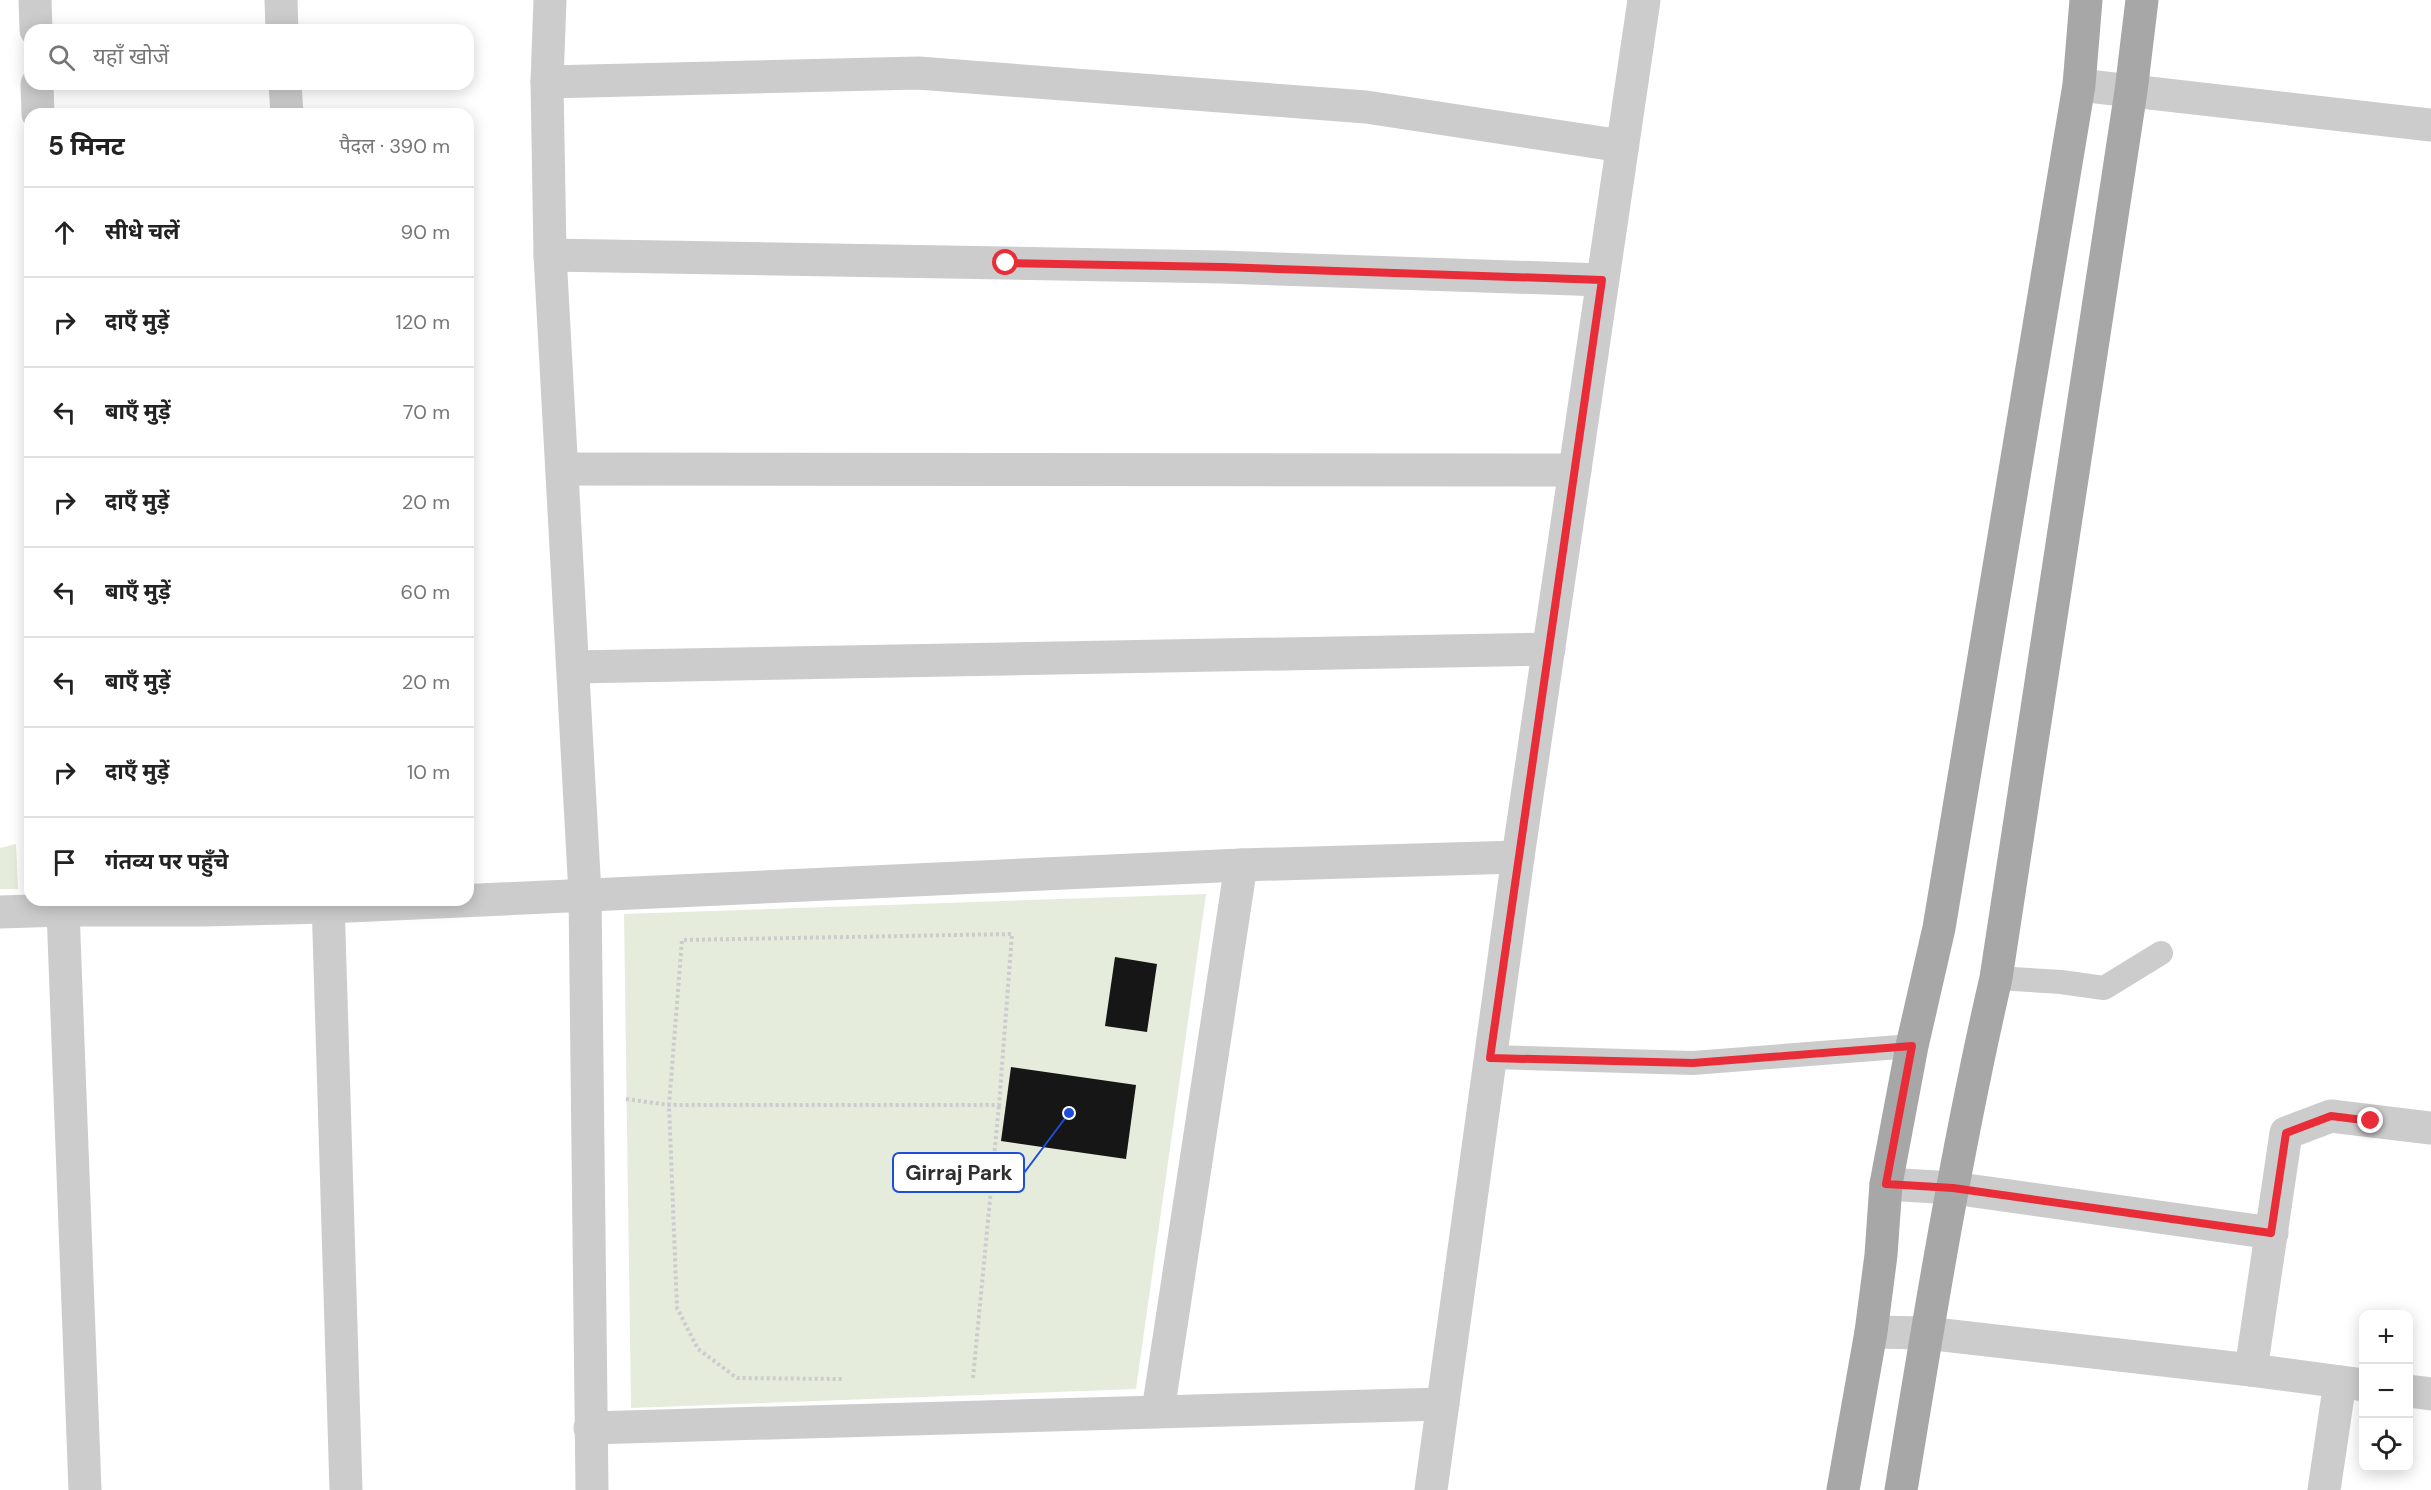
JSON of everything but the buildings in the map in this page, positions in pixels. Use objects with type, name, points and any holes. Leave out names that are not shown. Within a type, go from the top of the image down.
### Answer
[{"type":"main road","points":[[1843,1490],[1871,1332],[1881,1255],[1886,1184],[1912,1046],[1939,928],[2079,85],[2086,0]]},
{"type":"main road","points":[[1901,1490],[1926,1333],[1970,1092],[1996,978],[2131,91],[2142,0]]},
{"type":"street","points":[[34,0],[36,24]]},
{"type":"street","points":[[281,0],[282,24]]},
{"type":"street","points":[[550,0],[547,82],[550,255],[585,894],[592,1490]]},
{"type":"street","points":[[1431,1490],[1518,857],[1644,0]]},
{"type":"street","points":[[547,82],[918,73],[1366,107],[1622,146]]},
{"type":"street","points":[[2079,85],[2431,125]]},
{"type":"street","points":[[37,90],[38,108]]},
{"type":"street","points":[[285,90],[287,108]]},
{"type":"street","points":[[550,255],[1210,267],[1602,280]]},
{"type":"street","points":[[562,470],[1575,470]]},
{"type":"street","points":[[573,667],[1549,649]]},
{"type":"street","points":[[474,898],[1241,865],[1518,857]]},
{"type":"street","points":[[1158,1412],[1241,865]]},
{"type":"street","points":[[0,912],[54,906]]},
{"type":"street","points":[[63,906],[85,1490]]},
{"type":"street","points":[[328,906],[346,1490]]},
{"type":"street","points":[[2252,1370],[2286,1133],[2331,1116],[2431,1128]]},
{"type":"street","points":[[1886,1184],[1953,1188],[2271,1233]]},
{"type":"street","points":[[1871,1332],[1926,1333],[2352,1383],[2324,1490]]},
{"type":"street","points":[[2413,1392],[2431,1394]]},
{"type":"street","points":[[590,1428],[1443,1404]]},
{"type":"lane","points":[[1996,978],[2061,981],[2104,988],[2161,953]]},
{"type":"lane","points":[[1490,1058],[1693,1063],[1912,1046]]},
{"type":"path","points":[[843,1379],[737,1378],[698,1349],[677,1308],[669,1105],[682,940],[1012,934],[999,1105],[973,1380],[961,1380]]},
{"type":"path","points":[[587,1094],[669,1105],[999,1105]]},
{"type":"green space","points":[[16,844],[18,889],[0,889],[0,848]]},
{"type":"green space","points":[[1206,894],[1136,1389],[631,1408],[624,914]]},
{"type":"place","name":"Girraj Park","points":[[1069,1113]]},
{"type":"route","points":[[1006,263],[1222,267],[1602,280],[1490,1058],[1693,1063],[1912,1046],[1886,1184],[1953,1188],[2271,1233],[2286,1133],[2331,1116],[2371,1121]]}]
